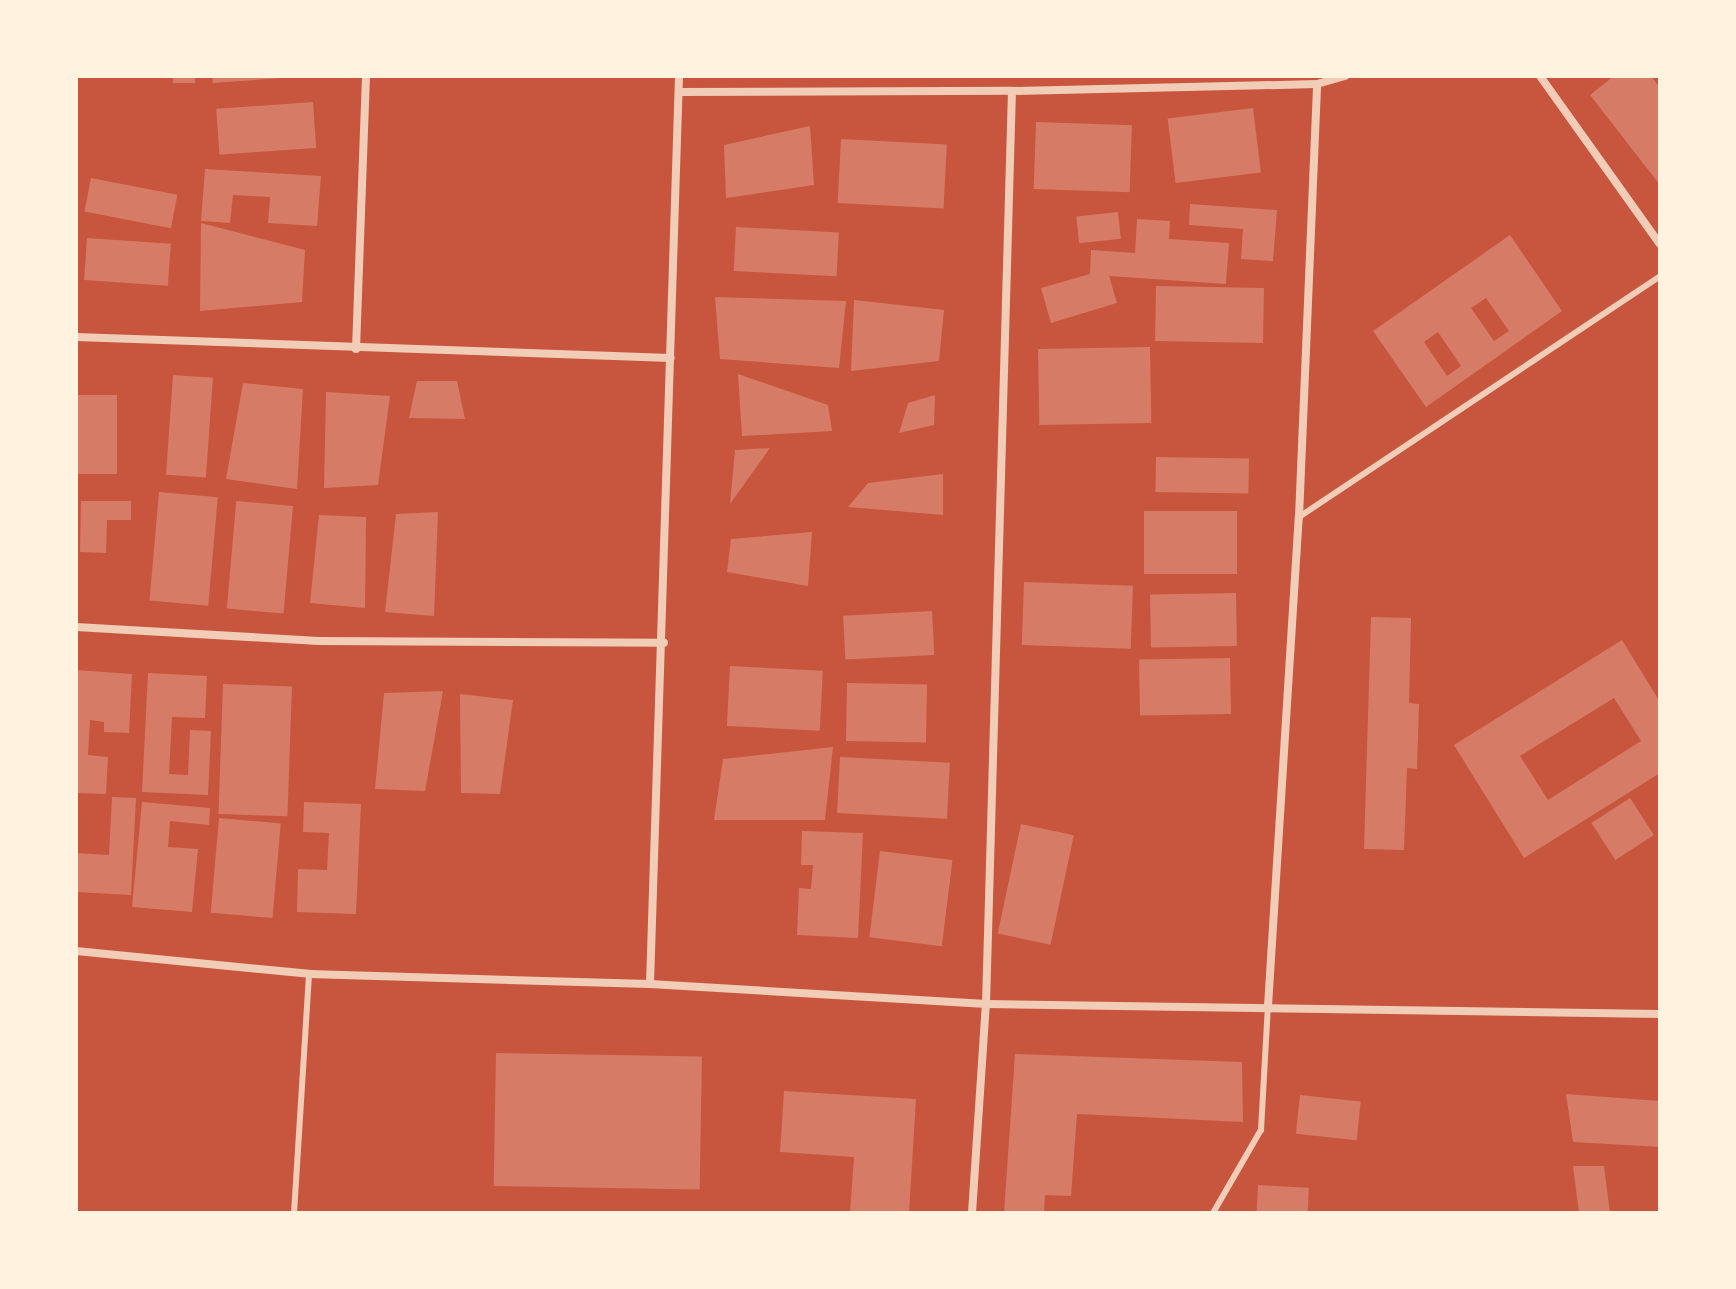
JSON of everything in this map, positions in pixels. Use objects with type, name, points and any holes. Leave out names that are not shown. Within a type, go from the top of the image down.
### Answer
[{"type":"street","points":[[356,349],[366,76]]},
{"type":"street","points":[[650,984],[664,643],[679,76]]},
{"type":"street","points":[[679,92],[1012,91],[1317,84],[1345,76]]},
{"type":"street","points":[[1540,76],[1660,244]]},
{"type":"street","points":[[1268,1006],[1299,517],[1317,84]]},
{"type":"street","points":[[972,1213],[986,1004],[1012,91]]},
{"type":"street","points":[[76,337],[671,358]]},
{"type":"street","points":[[76,627],[319,641],[664,643]]},
{"type":"street","points":[[76,951],[309,974],[650,984],[986,1004],[1660,1014]]},
{"type":"lane","points":[[1299,517],[1660,276]]},
{"type":"lane","points":[[294,1213],[309,974]]},
{"type":"lane","points":[[1213,1213],[1261,1130],[1268,1006]]},
{"type":"building","points":[[173,76],[195,76],[195,83],[173,83]]},
{"type":"building","points":[[212,76],[311,76],[213,83]]},
{"type":"building","points":[[1614,76],[1651,76],[1660,88],[1660,185],[1590,95]]},
{"type":"building","points":[[313,102],[316,148],[219,155],[216,109]]},
{"type":"building","points":[[1253,108],[1261,173],[1176,183],[1168,118]]},
{"type":"building","points":[[1036,122],[1132,125],[1130,192],[1034,189]]},
{"type":"building","points":[[810,126],[814,185],[726,198],[724,145]]},
{"type":"building","points":[[841,139],[947,145],[944,208],[838,203]]},
{"type":"building","points":[[205,169],[321,176],[317,226],[268,223],[270,197],[233,195],[230,223],[201,221]]},
{"type":"building","points":[[91,178],[177,195],[171,228],[85,211]]},
{"type":"building","points":[[1190,204],[1277,210],[1273,261],[1241,259],[1243,229],[1189,225]]},
{"type":"building","points":[[1118,212],[1121,239],[1079,243],[1076,216]]},
{"type":"building","points":[[1137,219],[1170,221],[1169,239],[1229,243],[1226,284],[1109,276],[1117,303],[1051,323],[1041,288],[1090,274],[1091,250],[1135,253]]},
{"type":"building","points":[[201,223],[305,250],[302,302],[200,311]]},
{"type":"building","points":[[736,227],[839,232],[837,276],[734,271]]},
{"type":"building","points":[[1510,235],[1562,311],[1426,407],[1373,331]],"holes":[[[1486,298],[1509,331],[1494,341],[1471,308]],[[1438,332],[1461,366],[1447,376],[1424,342]]]},
{"type":"building","points":[[87,238],[171,244],[168,286],[84,280]]},
{"type":"building","points":[[1156,286],[1264,288],[1263,343],[1155,341]]},
{"type":"building","points":[[715,297],[846,301],[839,368],[720,359]]},
{"type":"building","points":[[854,300],[944,310],[939,361],[851,371]]},
{"type":"building","points":[[1150,347],[1151,423],[1039,425],[1038,349]]},
{"type":"building","points":[[738,374],[828,405],[832,431],[742,436]]},
{"type":"building","points":[[173,375],[213,378],[206,478],[166,475]]},
{"type":"building","points":[[417,381],[457,381],[465,419],[409,418]]},
{"type":"building","points":[[243,383],[303,389],[297,489],[226,479]]},
{"type":"building","points":[[326,392],[390,396],[378,485],[324,488]]},
{"type":"building","points":[[76,395],[117,395],[117,474],[76,474]]},
{"type":"building","points":[[935,395],[934,425],[899,433],[908,403]]},
{"type":"building","points":[[770,448],[730,504],[735,450]]},
{"type":"building","points":[[1156,457],[1249,459],[1248,494],[1155,492]]},
{"type":"building","points":[[943,474],[943,515],[848,507],[868,483]]},
{"type":"building","points":[[159,492],[218,497],[208,606],[150,601]]},
{"type":"building","points":[[81,501],[131,501],[131,520],[107,520],[106,553],[80,552]]},
{"type":"building","points":[[236,501],[293,506],[284,614],[227,609]]},
{"type":"building","points":[[1144,511],[1237,511],[1237,574],[1144,574]]},
{"type":"building","points":[[438,512],[434,616],[385,612],[396,514]]},
{"type":"building","points":[[319,515],[366,517],[365,608],[310,603]]},
{"type":"building","points":[[812,532],[808,586],[727,572],[731,539]]},
{"type":"building","points":[[1024,582],[1133,586],[1131,649],[1022,645]]},
{"type":"building","points":[[1236,593],[1237,646],[1151,647],[1150,595]]},
{"type":"building","points":[[932,611],[934,655],[845,660],[843,616]]},
{"type":"building","points":[[1371,617],[1411,618],[1409,703],[1419,704],[1417,769],[1407,768],[1404,850],[1364,849]]},
{"type":"building","points":[[1622,640],[1660,702],[1660,773],[1524,858],[1454,745]],"holes":[[[1614,698],[1641,741],[1548,800],[1520,756]]]},
{"type":"building","points":[[1230,658],[1231,714],[1140,716],[1139,660]]},
{"type":"building","points":[[730,666],[823,671],[820,731],[727,726]]},
{"type":"building","points":[[76,670],[132,674],[129,733],[104,732],[104,722],[90,720],[88,755],[108,757],[106,794],[76,793]]},
{"type":"building","points":[[148,673],[207,676],[205,718],[172,717],[169,774],[188,775],[190,730],[211,731],[208,795],[142,792]]},
{"type":"building","points":[[847,683],[927,684],[926,742],[846,741]]},
{"type":"building","points":[[223,684],[292,686],[287,816],[218,814]]},
{"type":"building","points":[[443,691],[425,791],[375,789],[384,693]]},
{"type":"building","points":[[460,694],[513,700],[500,794],[461,793]]},
{"type":"building","points":[[833,747],[825,820],[714,820],[723,759]]},
{"type":"building","points":[[840,757],[950,763],[947,819],[837,813]]},
{"type":"building","points":[[112,797],[136,798],[131,895],[76,892],[76,853],[109,855]]},
{"type":"building","points":[[1630,798],[1654,835],[1615,860],[1591,823]]},
{"type":"building","points":[[142,802],[210,808],[209,825],[170,821],[168,847],[198,849],[192,912],[132,907]]},
{"type":"building","points":[[304,802],[361,804],[356,914],[297,912],[298,869],[327,870],[329,833],[303,832]]},
{"type":"building","points":[[219,818],[281,823],[272,918],[211,913]]},
{"type":"building","points":[[1021,824],[1074,835],[1051,945],[998,934]]},
{"type":"building","points":[[802,831],[863,833],[858,938],[797,935],[799,888],[811,889],[813,865],[801,865]]},
{"type":"building","points":[[880,851],[952,860],[942,946],[869,937]]},
{"type":"building","points":[[496,1053],[702,1057],[700,1190],[494,1186]]},
{"type":"building","points":[[1015,1054],[1242,1062],[1243,1122],[1077,1114],[1071,1196],[1045,1195],[1044,1213],[1004,1213]]},
{"type":"building","points":[[784,1091],[916,1099],[909,1213],[850,1213],[854,1157],[780,1152]]},
{"type":"building","points":[[1566,1094],[1660,1101],[1660,1147],[1573,1142]]},
{"type":"building","points":[[1300,1095],[1361,1101],[1357,1140],[1296,1134]]},
{"type":"building","points":[[1573,1166],[1604,1166],[1610,1213],[1579,1213]]},
{"type":"building","points":[[1258,1185],[1309,1188],[1308,1213],[1257,1213]]}]
